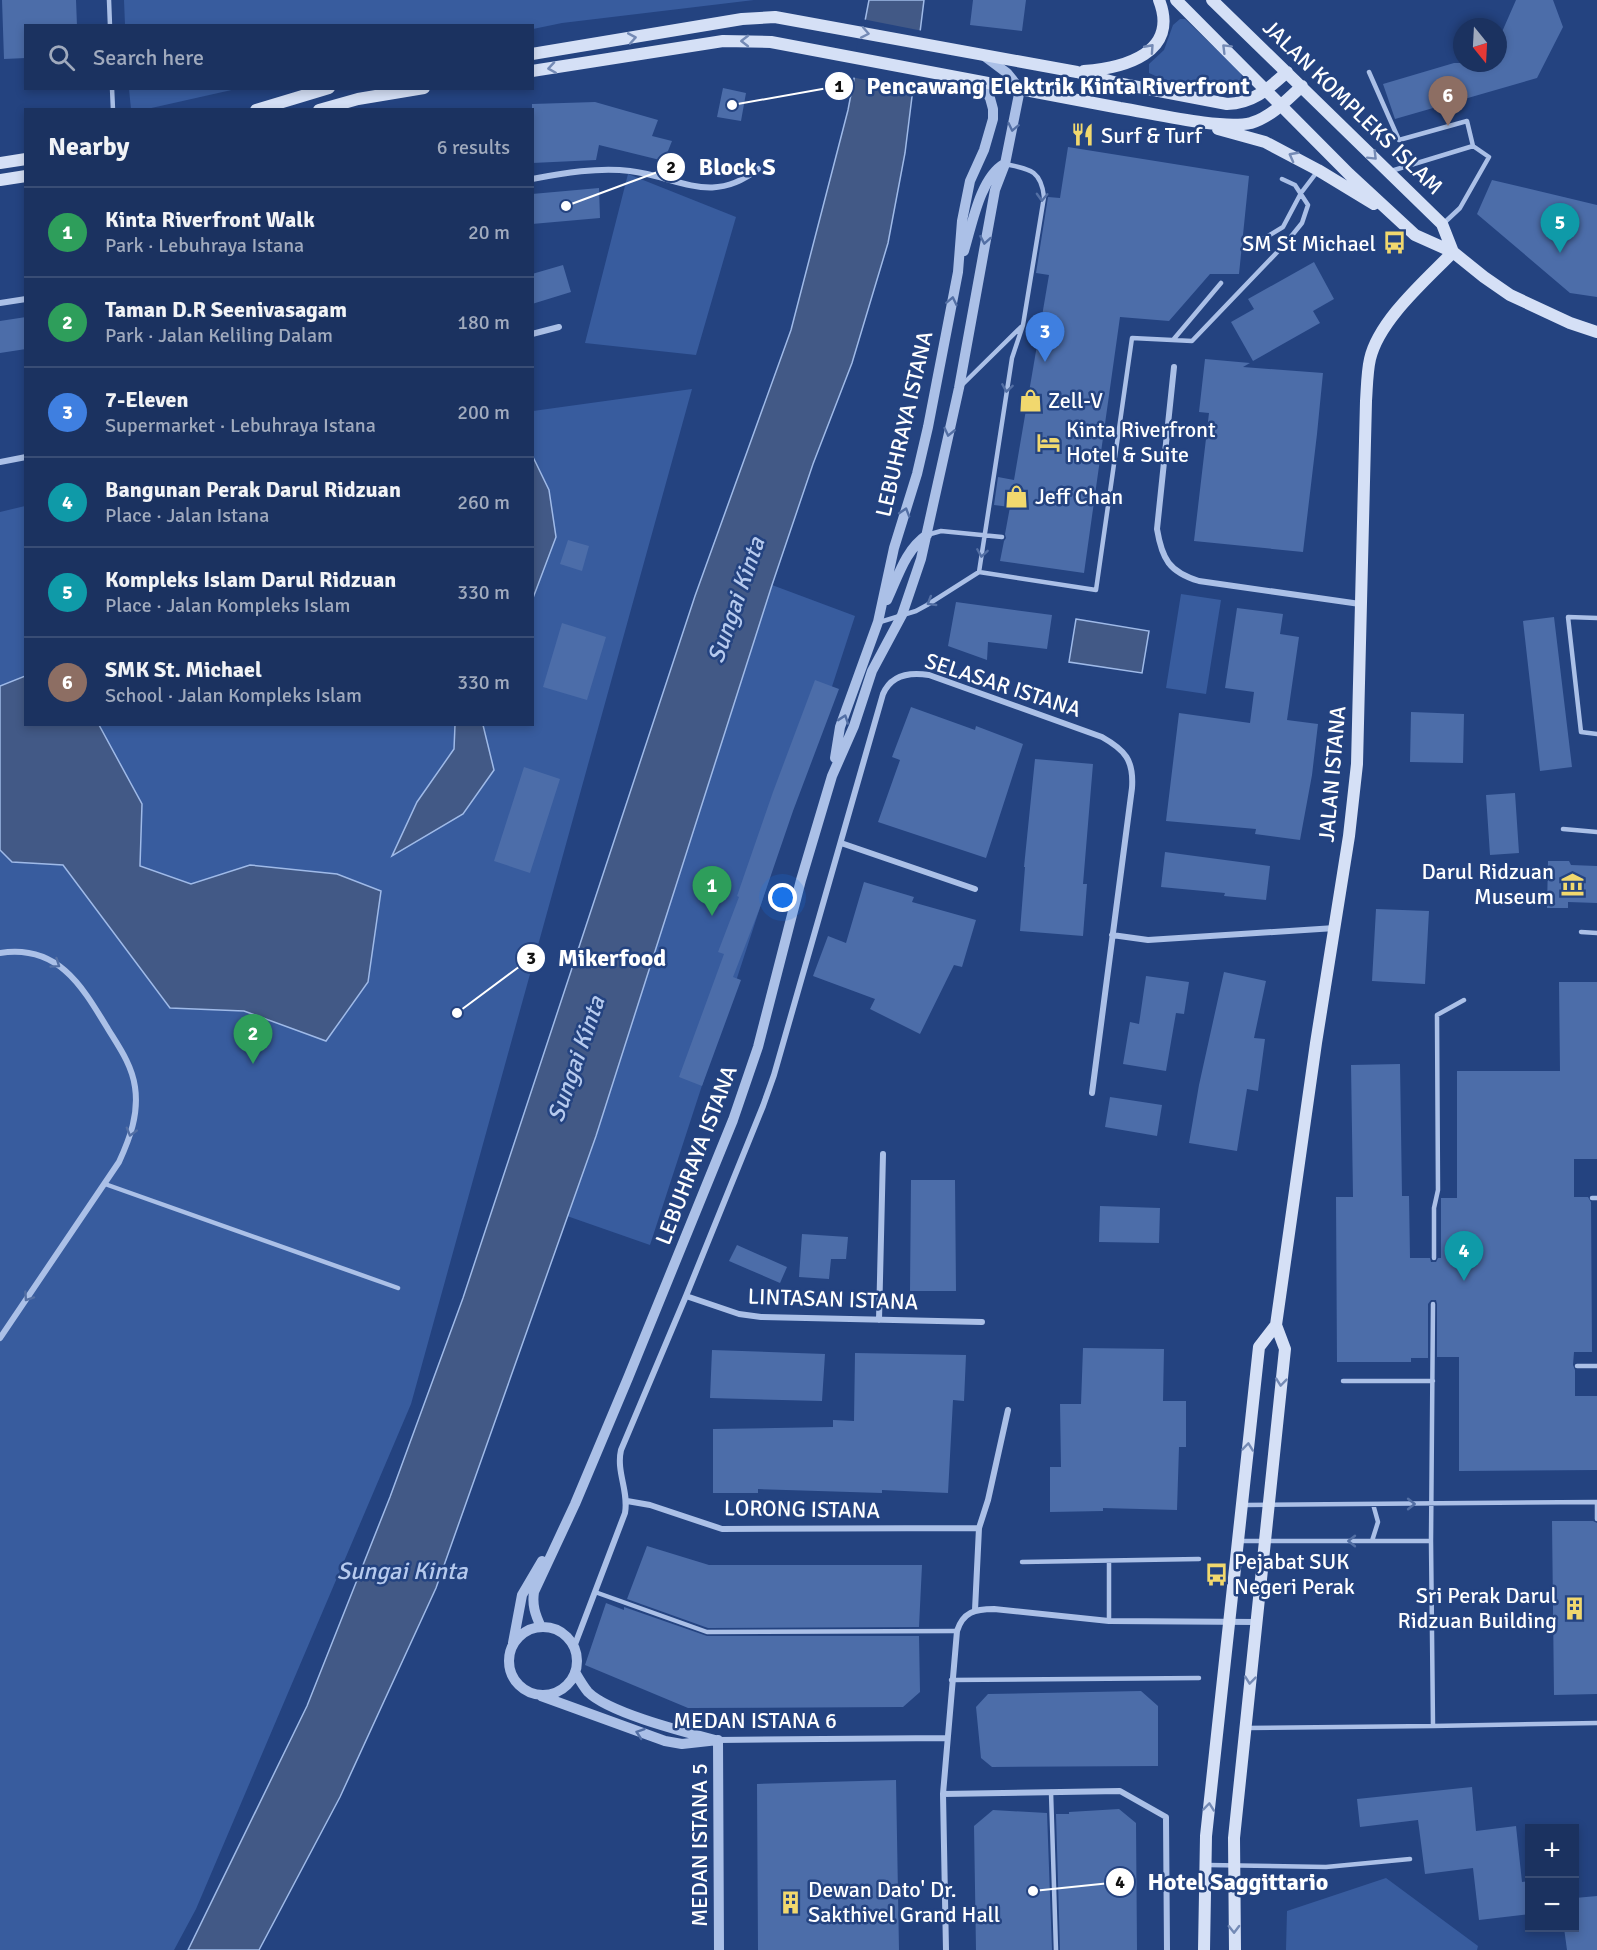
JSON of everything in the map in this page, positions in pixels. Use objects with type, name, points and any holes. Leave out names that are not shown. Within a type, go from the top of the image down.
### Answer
[{"type":"main road","points":[[1077,72],[1108,69],[1140,58],[1152,48],[1160,36],[1163,20],[1159,0]]},
{"type":"main road","name":"JALAN KOMPLEKS ISLAM","points":[[1176,0],[1396,219],[1415,235],[1453,252],[1510,295],[1570,323],[1597,332]]},
{"type":"main road","name":"JALAN KOMPLEKS ISLAM","points":[[1212,0],[1442,224],[1453,252]]},
{"type":"main road","points":[[534,54],[742,19],[775,17],[1077,72],[1117,84],[1227,104],[1249,100],[1266,90],[1287,72]]},
{"type":"main road","points":[[534,71],[723,42],[763,42],[1185,119],[1228,124],[1251,123],[1270,114],[1302,86]]},
{"type":"main road","points":[[263,108],[322,90]]},
{"type":"main road","points":[[326,108],[358,99],[412,90]]},
{"type":"main road","points":[[1185,119],[1265,142],[1318,170],[1396,219]]},
{"type":"main road","points":[[0,163],[24,159]]},
{"type":"main road","points":[[0,180],[24,176]]},
{"type":"main road","name":"JALAN ISTANA","points":[[1276,1326],[1316,1043],[1349,836],[1357,764],[1366,401],[1370,359],[1377,339],[1389,320],[1453,252]]},
{"type":"main road","points":[[1204,1950],[1205,1865],[1228,1622],[1259,1347],[1276,1326],[1285,1349],[1234,1838],[1235,1950]]},
{"type":"main road","points":[[1205,1865],[1211,1950]]},
{"type":"street","points":[[979,55],[1007,73],[1020,89]]},
{"type":"street","name":"LEBUHRAYA ISTANA","points":[[832,776],[840,727],[878,622],[894,548],[917,474],[958,272],[962,221],[970,181],[984,150],[993,119],[990,98],[975,80]]},
{"type":"street","name":"LEBUHRAYA ISTANA","points":[[541,1627],[535,1614],[534,1592],[575,1504],[733,1119],[758,1047],[801,879],[832,776],[854,726],[872,671],[902,615],[927,535],[959,388],[995,190],[1005,164],[1020,89]]},
{"type":"street","points":[[958,272],[978,203],[992,174],[1005,164]]},
{"type":"street","points":[[534,179],[600,171],[628,171],[655,175],[697,187],[714,188],[732,185],[746,179],[758,169]]},
{"type":"street","points":[[0,303],[24,299]]},
{"type":"street","points":[[534,333],[559,327]]},
{"type":"street","points":[[1174,367],[1157,529],[1160,549],[1169,565],[1183,576],[1199,581],[1360,604]]},
{"type":"street","points":[[0,462],[24,457]]},
{"type":"street","points":[[878,622],[908,554],[919,540],[927,535]]},
{"type":"street","name":"SELASAR ISTANA","points":[[627,1501],[618,1462],[621,1450],[686,1296],[774,1075],[887,685],[906,674],[928,675],[1102,737],[1125,753],[1131,764],[1132,788],[1112,935]]},
{"type":"street","points":[[841,843],[975,889]]},
{"type":"street","points":[[1092,1093],[1112,935],[1148,940],[1335,928]]},
{"type":"street","points":[[0,952],[22,951],[46,957],[82,987],[128,1061],[135,1086],[136,1110],[131,1134],[119,1162],[0,1338]]},
{"type":"street","points":[[879,1320],[883,1154]]},
{"type":"street","name":"LINTASAN ISTANA","points":[[686,1296],[739,1314],[760,1317],[982,1322]]},
{"type":"street","points":[[975,1610],[979,1528],[988,1500],[1008,1410]]},
{"type":"street","points":[[574,1647],[625,1513],[627,1501]]},
{"type":"street","name":"LORONG ISTANA","points":[[627,1501],[650,1505],[722,1528],[979,1528]]},
{"type":"street","name":"LEBUHRAYA ISTANA","points":[[513,1644],[526,1585],[559,1535]]},
{"type":"street","points":[[946,1950],[943,1794],[946,1738],[957,1631],[966,1614],[975,1610],[994,1609],[1109,1621],[1256,1622]]},
{"type":"street","points":[[541,1627],[561,1632],[568,1638],[577,1655],[575,1672],[564,1688],[555,1693],[536,1694],[526,1691],[517,1684],[508,1665],[513,1644],[520,1635],[530,1629],[541,1627]]},
{"type":"street","points":[[575,1672],[589,1693],[603,1702],[666,1726],[718,1740]]},
{"type":"street","name":"MEDAN ISTANA 6","points":[[536,1694],[665,1741],[682,1744],[718,1740],[946,1738]]},
{"type":"street","name":"MEDAN ISTANA 5","points":[[718,1740],[719,1950]]},
{"type":"street","points":[[943,1794],[1120,1791],[1166,1817],[1167,1950]]},
{"type":"lane","points":[[109,0],[110,24]]},
{"type":"lane","points":[[1369,72],[1399,140],[1467,121],[1473,146],[1489,157],[1460,208],[1442,224]]},
{"type":"lane","points":[[112,90],[113,108]]},
{"type":"lane","points":[[1388,172],[1473,146]]},
{"type":"lane","points":[[979,572],[1012,358],[1023,325],[1044,197],[1043,186],[1038,176],[1029,169],[1005,164]]},
{"type":"lane","points":[[1258,242],[1282,227],[1301,193],[1318,170]]},
{"type":"lane","points":[[878,622],[927,605],[979,572],[1096,590],[1132,339],[1192,341],[1285,244],[1302,223],[1308,205],[1295,185],[1282,179]]},
{"type":"lane","points":[[1173,340],[1221,283]]},
{"type":"lane","points":[[959,388],[1023,325]]},
{"type":"lane","points":[[927,535],[940,531],[1002,537]]},
{"type":"lane","points":[[1597,618],[1568,617],[1581,732],[1597,734]]},
{"type":"lane","points":[[1563,829],[1597,832]]},
{"type":"lane","points":[[1581,932],[1597,933]]},
{"type":"lane","points":[[1434,1258],[1434,1208],[1438,1190],[1437,1015],[1464,1000]]},
{"type":"lane","points":[[105,1184],[398,1288]]},
{"type":"lane","points":[[1433,1304],[1431,1504],[1433,1726]]},
{"type":"lane","points":[[1577,1366],[1597,1366]]},
{"type":"lane","points":[[1343,1381],[1432,1381]]},
{"type":"lane","points":[[1241,1505],[1597,1502],[1597,1519]]},
{"type":"lane","points":[[1372,1541],[1378,1522],[1373,1504]]},
{"type":"lane","points":[[1238,1541],[1431,1541]]},
{"type":"lane","points":[[1023,1562],[1199,1559]]},
{"type":"lane","points":[[1109,1561],[1109,1621]]},
{"type":"lane","points":[[595,1592],[707,1632],[957,1631]]},
{"type":"lane","points":[[951,1680],[1199,1678]]},
{"type":"lane","points":[[1245,1728],[1597,1723]]},
{"type":"lane","points":[[1052,1792],[1056,1950]]},
{"type":"lane","points":[[1205,1865],[1326,1867],[1410,1859]]},
{"type":"shaded area","points":[[124,0],[754,0],[562,23],[534,29],[534,24],[125,24]]},
{"type":"shaded area","points":[[1180,19],[1185,19],[1241,73],[1243,82],[1240,88],[1231,91],[1162,79],[1149,73],[1149,64],[1164,50],[1173,25]]},
{"type":"shaded area","points":[[129,90],[232,90],[151,108],[131,108]]},
{"type":"shaded area","points":[[628,174],[736,217],[696,355],[585,343]]},
{"type":"shaded area","points":[[692,389],[411,1404],[196,1909],[174,1950],[0,1950],[0,512],[24,506],[24,726],[534,726],[534,411]]},
{"type":"shaded area","points":[[772,585],[855,616],[650,1245],[567,1216],[596,1136]]},
{"type":"shaded area","points":[[1181,594],[1221,600],[1206,694],[1166,688]]},
{"type":"shaded area","points":[[1386,1878],[1478,1946],[1477,1950],[1286,1950],[1287,1911]]},
{"type":"water","name":"Sungai Kinta","points":[[869,0],[924,0],[905,153],[888,243],[852,363],[813,464],[772,585],[596,1136],[436,1588],[340,1797],[259,1950],[188,1950],[307,1706],[390,1497],[463,1298],[695,596],[791,330],[848,110]]},
{"type":"water","points":[[534,459],[549,490],[556,537],[534,595]]},
{"type":"water","points":[[1076,619],[1149,631],[1142,673],[1069,662]]},
{"type":"water","points":[[24,676],[24,726],[100,726],[142,804],[140,866],[191,884],[250,865],[337,874],[381,891],[368,982],[326,1041],[244,1011],[170,1008],[63,865],[12,862],[0,850],[0,686]]},
{"type":"water","points":[[455,726],[483,726],[494,770],[463,814],[392,856],[417,802],[454,749]]},
{"type":"pier","points":[[862,19],[923,31],[916,90],[851,77]]},
{"type":"building","points":[[2,0],[76,0],[77,24],[24,24],[24,58],[4,59]]},
{"type":"building","points":[[973,0],[1026,0],[1022,31],[970,25]]},
{"type":"building","points":[[1516,0],[1553,0],[1563,27],[1537,78],[1395,119],[1383,84],[1453,63],[1453,72],[1507,72],[1507,20]]},
{"type":"building","points":[[723,88],[746,93],[741,121],[717,117]]},
{"type":"building","points":[[595,102],[658,120],[652,136],[672,141],[664,161],[599,145],[596,160],[534,163],[534,108],[532,104]]},
{"type":"building","points":[[1068,147],[1249,176],[1239,274],[1210,274],[1169,321],[1120,317],[1084,573],[1000,561],[1010,507],[994,505],[998,477],[1014,480],[1049,275],[1036,273],[1048,197],[1060,198]]},
{"type":"building","points":[[1492,180],[1597,205],[1597,297],[1570,293],[1477,214]]},
{"type":"building","points":[[599,188],[600,218],[534,224],[534,194]]},
{"type":"building","points":[[1314,262],[1334,299],[1313,311],[1320,323],[1253,361],[1231,322],[1254,309],[1248,299]]},
{"type":"building","points":[[563,265],[571,292],[534,303],[534,273]]},
{"type":"building","points":[[24,317],[24,349],[0,353],[0,321]]},
{"type":"building","points":[[1205,359],[1250,363],[1243,367],[1323,373],[1303,552],[1194,541],[1209,413],[1199,412]]},
{"type":"building","points":[[568,540],[589,546],[582,571],[560,564]]},
{"type":"building","points":[[956,602],[1052,615],[1047,649],[988,642],[987,660],[948,646]]},
{"type":"building","points":[[1237,608],[1283,614],[1280,634],[1299,637],[1287,720],[1318,724],[1312,775],[1300,840],[1255,834],[1256,829],[1166,821],[1179,713],[1250,723],[1254,692],[1225,688]]},
{"type":"building","points":[[1554,617],[1572,767],[1540,771],[1523,621]]},
{"type":"building","points":[[562,623],[606,637],[587,700],[543,687]]},
{"type":"building","points":[[815,680],[839,689],[733,977],[741,980],[702,1086],[679,1077],[724,954],[718,952],[739,897],[737,896]]},
{"type":"building","points":[[911,707],[975,730],[976,726],[1023,744],[986,858],[878,822],[900,760],[892,757]]},
{"type":"building","points":[[1411,712],[1464,714],[1463,763],[1410,762]]},
{"type":"building","points":[[1035,759],[1093,764],[1083,884],[1087,884],[1083,936],[1020,931]]},
{"type":"building","points":[[524,767],[560,779],[530,873],[494,861]]},
{"type":"building","points":[[1515,793],[1519,853],[1490,855],[1486,795]]},
{"type":"building","points":[[1165,852],[1270,866],[1266,900],[1224,896],[1225,893],[1161,887]]},
{"type":"building","name":"Darul Ridzuan Museum","points":[[1548,861],[1569,861],[1571,865],[1597,866],[1597,903],[1568,902],[1568,908],[1547,908]]},
{"type":"building","points":[[864,882],[914,897],[912,902],[976,920],[962,967],[954,965],[920,1034],[870,1009],[875,999],[813,976],[828,936],[846,943]]},
{"type":"building","points":[[1376,909],[1429,911],[1425,984],[1372,981]]},
{"type":"building","points":[[1224,972],[1266,981],[1254,1038],[1265,1039],[1258,1091],[1247,1089],[1237,1151],[1189,1143],[1199,1085]]},
{"type":"building","points":[[1146,976],[1189,982],[1184,1014],[1176,1013],[1166,1071],[1123,1064],[1130,1022],[1139,1024]]},
{"type":"building","points":[[1559,982],[1597,982],[1597,1159],[1574,1159],[1574,1197],[1588,1197],[1591,1202],[1592,1352],[1574,1352],[1573,1365],[1575,1396],[1597,1396],[1597,1470],[1459,1471],[1459,1357],[1437,1357],[1436,1300],[1431,1300],[1428,1304],[1428,1358],[1411,1358],[1411,1362],[1337,1362],[1336,1197],[1353,1197],[1351,1065],[1400,1064],[1402,1196],[1409,1196],[1410,1258],[1430,1258],[1431,1262],[1436,1262],[1438,1258],[1441,1258],[1441,1198],[1457,1198],[1457,1071],[1560,1071]]},
{"type":"building","points":[[1110,1097],[1162,1105],[1157,1136],[1105,1127]]},
{"type":"building","points":[[911,1180],[955,1180],[956,1291],[910,1291]]},
{"type":"building","points":[[1100,1206],[1160,1208],[1159,1243],[1099,1242]]},
{"type":"building","points":[[802,1234],[848,1237],[846,1259],[831,1259],[829,1279],[799,1277]]},
{"type":"building","points":[[737,1245],[787,1267],[780,1283],[729,1261]]},
{"type":"building","points":[[1083,1348],[1164,1349],[1163,1401],[1186,1401],[1186,1447],[1179,1447],[1177,1510],[1103,1508],[1103,1511],[1050,1512],[1050,1467],[1061,1467],[1060,1404],[1081,1404]]},
{"type":"building","points":[[712,1350],[825,1354],[822,1401],[710,1398]]},
{"type":"building","points":[[855,1353],[966,1355],[964,1401],[953,1400],[948,1493],[758,1489],[758,1493],[713,1493],[713,1429],[833,1427],[833,1420],[854,1421]]},
{"type":"building","name":"Sri Perak Darul Ridzuan Building","points":[[1552,1521],[1593,1521],[1597,1523],[1597,1694],[1554,1695]]},
{"type":"building","points":[[647,1546],[709,1565],[922,1565],[919,1627],[708,1628],[627,1599]]},
{"type":"building","points":[[606,1603],[707,1636],[919,1636],[920,1692],[903,1707],[688,1708],[585,1665]]},
{"type":"building","points":[[1141,1691],[1158,1706],[1158,1766],[992,1767],[981,1758],[976,1707],[988,1694]]},
{"type":"building","points":[[896,1780],[899,1950],[758,1950],[757,1784]]},
{"type":"building","points":[[1472,1787],[1476,1831],[1516,1826],[1522,1882],[1525,1882],[1525,1915],[1479,1920],[1473,1868],[1425,1874],[1418,1820],[1360,1827],[1357,1799]]},
{"type":"building","points":[[1119,1809],[1136,1823],[1137,1950],[1060,1950],[1056,1814]]},
{"type":"building","points":[[993,1810],[1047,1813],[1052,1950],[976,1950],[974,1826]]},
{"type":"building","points":[[1597,1896],[1597,1950],[1567,1950],[1565,1932],[1579,1932],[1579,1898]]},
{"type":"place","name":"Pencawang Elektrik Kinta Riverfront","points":[[732,105]]},
{"type":"place","name":"SMK St. Michael","points":[[1448,126]]},
{"type":"place","name":"Surf & Turf","points":[[1083,135]]},
{"type":"place","name":"Block S","points":[[566,206]]},
{"type":"place","name":"SM St Michael","points":[[1394,243]]},
{"type":"place","name":"Kompleks Islam Darul Ridzuan","points":[[1560,253]]},
{"type":"place","name":"7-Eleven","points":[[1045,362]]},
{"type":"place","name":"Zell-V","points":[[1030,400]]},
{"type":"place","name":"Kinta Riverfront Hotel & Suite","points":[[1048,442]]},
{"type":"place","name":"Jeff Chan","points":[[1017,496]]},
{"type":"place","name":"Darul Ridzuan Museum","points":[[1572,884]]},
{"type":"place","name":"Kinta Riverfront Walk","points":[[712,916]]},
{"type":"place","name":"Mikerfood","points":[[457,1013]]},
{"type":"place","name":"Taman D.R Seenivasagam","points":[[253,1064]]},
{"type":"place","name":"Bangunan Perak Darul Ridzuan","points":[[1464,1281]]},
{"type":"place","name":"Pejabat SUK Negeri Perak","points":[[1216,1574]]},
{"type":"place","name":"Sri Perak Darul Ridzuan Building","points":[[1575,1608]]},
{"type":"place","name":"Hotel Saggittario","points":[[1033,1891]]},
{"type":"place","name":"Dewan Dato' Dr. Sakthivel Grand Hall","points":[[790,1902]]}]
